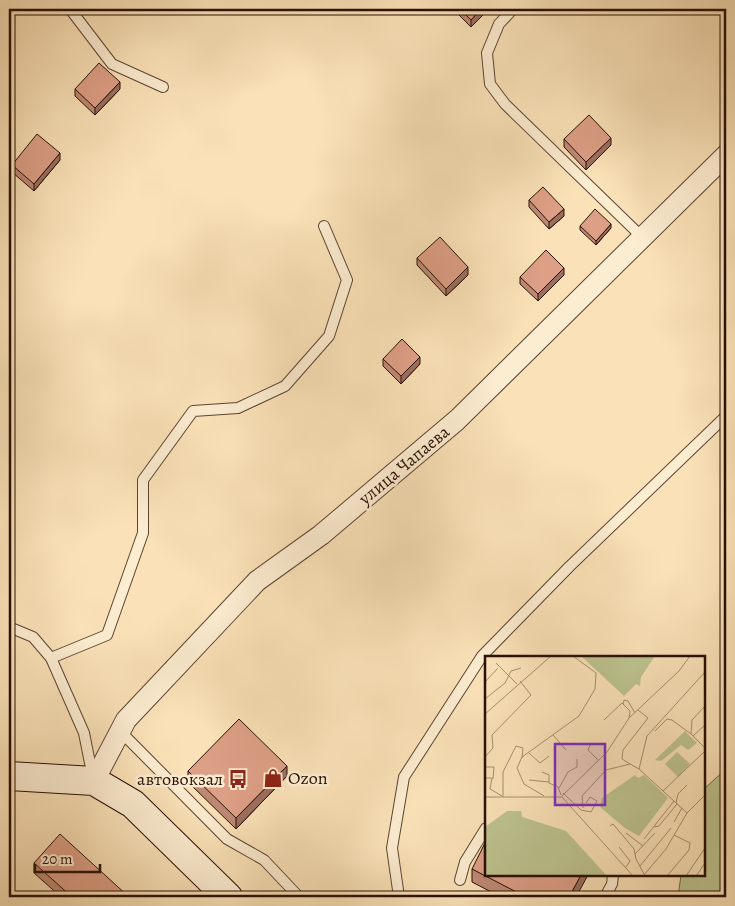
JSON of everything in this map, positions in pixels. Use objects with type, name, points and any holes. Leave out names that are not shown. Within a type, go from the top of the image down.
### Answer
[{"type":"main road","points":[[9,776],[94,781],[133,804],[228,897]]},
{"type":"street","name":"улица Чапаева","points":[[94,781],[126,720],[257,581],[321,535],[457,420],[726,155]]},
{"type":"lane","points":[[70,9],[112,64],[163,87]]},
{"type":"lane","points":[[513,9],[499,24],[487,52],[490,84],[506,104],[642,237]]},
{"type":"lane","points":[[51,658],[107,635],[143,533],[143,480],[193,410],[238,408],[285,386],[330,336],[346,280],[324,226]]},
{"type":"lane","points":[[399,897],[392,848],[404,777],[482,656],[570,566],[726,416]]},
{"type":"lane","points":[[9,627],[33,637],[51,658],[84,733],[94,781]]},
{"type":"lane","points":[[120,731],[227,839],[264,860],[299,897]]},
{"type":"lane","points":[[460,880],[465,862],[485,830]]},
{"type":"lane","points":[[605,897],[612,884],[613,876]]},
{"type":"green space","points":[[726,769],[726,897],[678,897],[681,876],[705,876],[705,788]]},
{"type":"building","points":[[460,9],[481,9],[471,20]]},
{"type":"building","points":[[99,63],[120,82],[95,108],[75,89]]},
{"type":"building","points":[[589,115],[611,138],[586,162],[564,139]]},
{"type":"building","points":[[37,134],[60,153],[34,184],[12,165]]},
{"type":"building","points":[[543,187],[564,209],[549,222],[529,200]]},
{"type":"building","points":[[595,209],[611,224],[596,241],[580,226]]},
{"type":"building","points":[[440,237],[468,267],[446,289],[417,258]]},
{"type":"building","points":[[546,250],[564,268],[538,294],[520,277]]},
{"type":"building","points":[[402,339],[420,357],[401,376],[383,359]]},
{"type":"building","name":"автовокзал","points":[[239,719],[287,766],[236,818],[188,771]]},
{"type":"building","points":[[9,814],[14,814],[14,872],[9,872]]},
{"type":"building","points":[[60,834],[129,897],[72,897],[34,863]]},
{"type":"building","points":[[485,843],[485,876],[472,869]]},
{"type":"building","points":[[486,876],[580,876],[569,897],[526,897]]},
{"type":"place","name":"Ozon","points":[[273,778]]},
{"type":"place","name":"автовокзал","points":[[238,779]]}]
